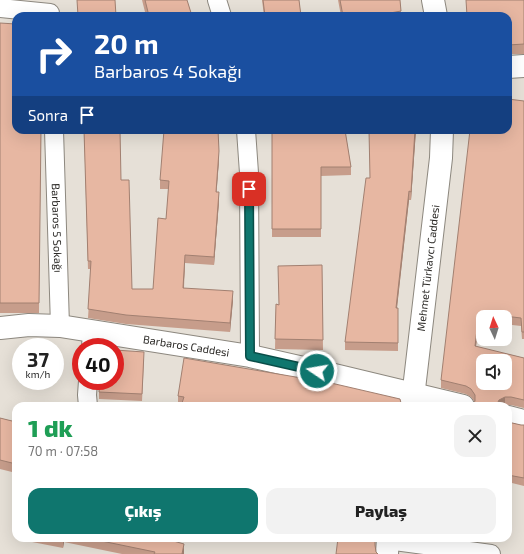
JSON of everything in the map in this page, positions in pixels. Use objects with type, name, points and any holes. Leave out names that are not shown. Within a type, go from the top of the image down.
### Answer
[{"type":"street","points":[[217,0],[221,12]]},
{"type":"street","points":[[432,0],[435,12]]},
{"type":"street","points":[[0,8],[50,10]]},
{"type":"street","points":[[512,67],[524,66]]},
{"type":"street","name":"Barbaros 5 Sokağı","points":[[54,134],[60,326]]},
{"type":"street","points":[[246,134],[249,174],[250,356]]},
{"type":"street","name":"Mehmet Türkavcı Caddesi","points":[[413,400],[441,158],[442,134]]},
{"type":"street","name":"Barbaros Caddesi","points":[[0,328],[29,325],[60,326],[89,338]]},
{"type":"street","name":"Barbaros Caddesi","points":[[124,343],[250,356],[413,400],[430,402]]},
{"type":"street","points":[[87,390],[88,402]]},
{"type":"street","points":[[512,418],[524,421]]},
{"type":"street","points":[[387,544],[491,554]]},
{"type":"building","points":[[77,0],[115,0],[116,12],[78,12]]},
{"type":"building","points":[[145,0],[187,0],[191,12],[148,12]]},
{"type":"building","points":[[263,0],[299,0],[300,12],[264,12]]},
{"type":"building","points":[[340,0],[400,0],[401,11],[342,12]]},
{"type":"building","points":[[466,0],[524,0],[524,44],[512,45],[512,12],[467,12]]},
{"type":"building","points":[[0,23],[12,24],[12,134],[41,134],[39,303],[0,303]]},
{"type":"building","points":[[512,100],[524,101],[524,332],[522,332],[521,318],[512,317],[512,310],[476,310],[475,346],[508,354],[476,354],[476,390],[512,390],[512,355],[524,358],[524,400],[505,397],[498,402],[474,402],[475,395],[471,389],[466,386],[441,380],[470,134],[512,134]]},
{"type":"building","points":[[84,134],[120,134],[121,180],[129,180],[132,289],[153,289],[158,218],[166,219],[169,181],[160,180],[164,134],[218,134],[219,151],[216,192],[219,192],[214,257],[185,255],[183,288],[233,291],[230,323],[126,315],[88,309],[91,261],[88,261]]},
{"type":"building","points":[[272,134],[346,134],[351,167],[321,167],[321,229],[272,229]]},
{"type":"building","points":[[369,134],[415,134],[411,192],[409,191],[396,308],[398,308],[398,343],[345,342],[366,178],[370,178]]},
{"type":"building","points":[[322,265],[323,340],[275,339],[276,304],[279,305],[278,266]]},
{"type":"building","points":[[124,351],[144,352],[142,394],[99,392],[99,390],[124,390]]},
{"type":"building","points":[[184,358],[331,383],[400,399],[401,402],[182,402],[184,397],[178,396]]},
{"type":"building","points":[[0,418],[12,421],[12,463],[0,460]]},
{"type":"building","points":[[512,423],[524,425],[524,478],[512,476]]},
{"type":"building","points":[[106,542],[177,542],[184,544],[182,554],[154,554],[155,552]]},
{"type":"building","points":[[338,542],[375,542],[376,552],[378,554],[336,554]]},
{"type":"route","points":[[249,189],[250,356],[317,371]]}]
